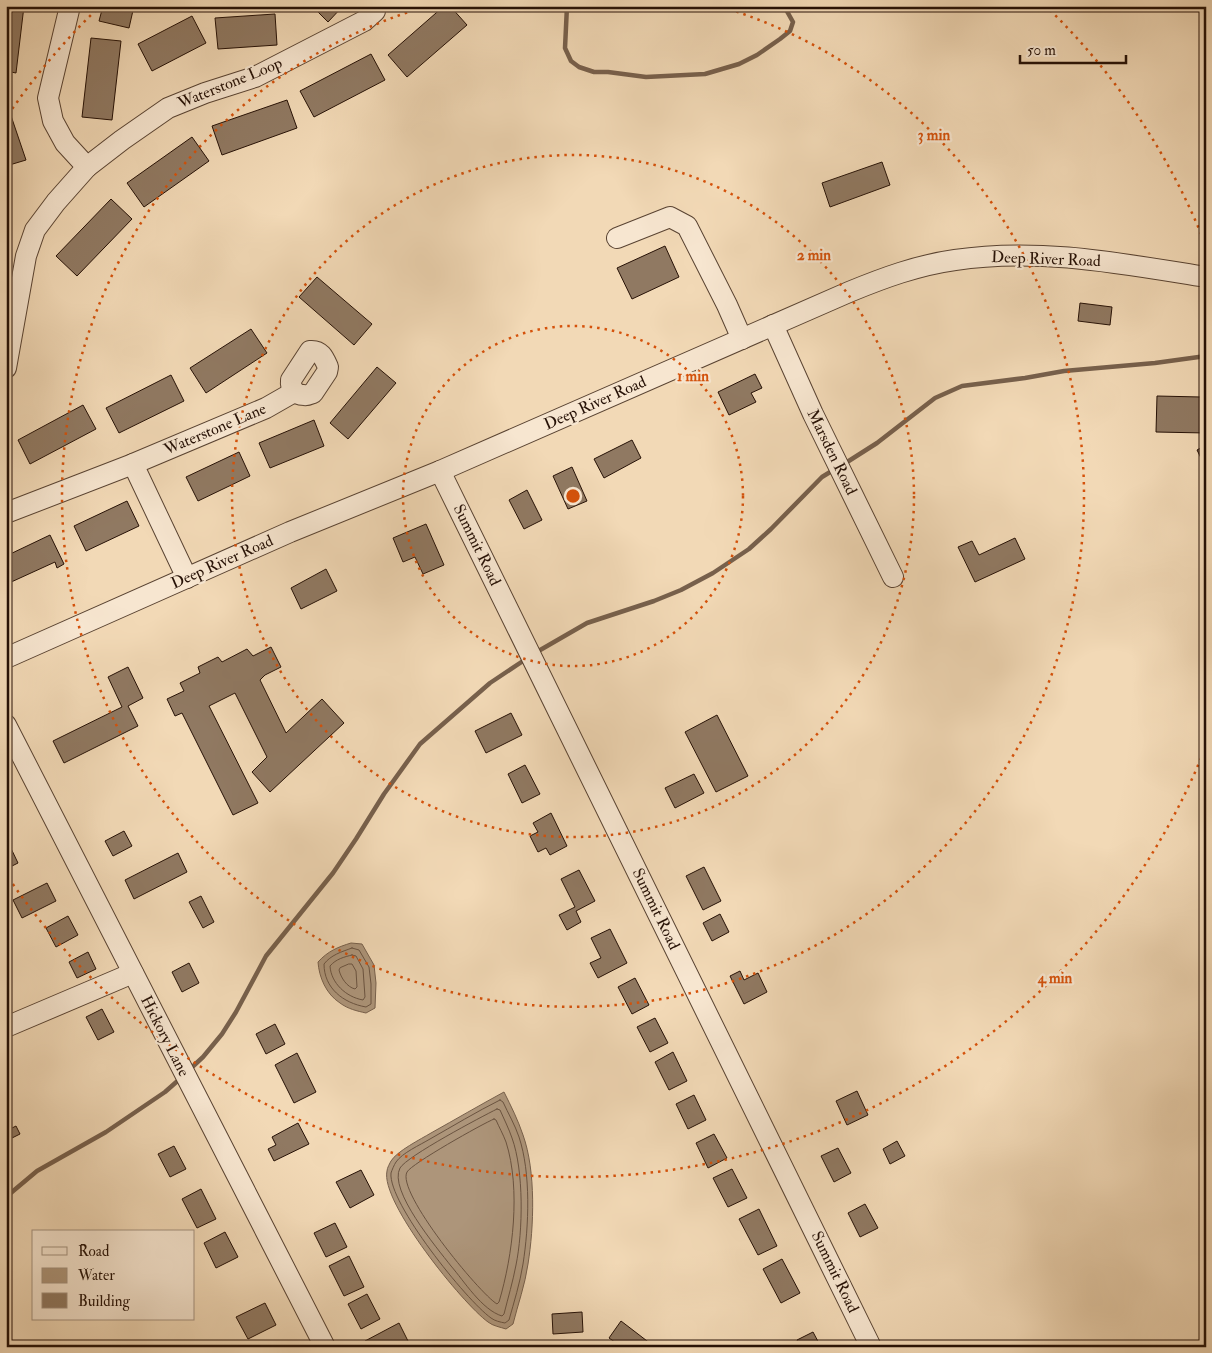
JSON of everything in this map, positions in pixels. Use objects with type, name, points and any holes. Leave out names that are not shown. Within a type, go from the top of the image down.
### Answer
[{"type":"street","points":[[70,6],[48,98],[53,121],[65,144],[87,167]]},
{"type":"street","name":"Waterstone Loop","points":[[6,368],[26,256],[35,230],[56,202],[87,167],[168,108],[205,93],[254,77],[364,21],[375,11],[375,6]]},
{"type":"street","points":[[617,238],[670,217],[686,226],[727,305],[742,339]]},
{"type":"street","name":"Deep River Road","points":[[6,658],[290,532],[440,471],[773,325],[876,281],[902,272],[954,260],[980,257],[1038,256],[1118,263],[1206,277]]},
{"type":"street","name":"Marsden Road","points":[[773,325],[817,422],[893,577]]},
{"type":"street","name":"Waterstone Lane","points":[[6,513],[133,464],[266,408],[294,392]]},
{"type":"street","points":[[133,464],[187,578]]},
{"type":"street","name":"Summit Road","points":[[440,471],[872,1347]]},
{"type":"street","name":"Hickory Lane","points":[[6,725],[325,1347]]},
{"type":"street","points":[[6,1028],[133,974]]},
{"type":"water","points":[[351,943],[362,944],[374,965],[376,983],[375,1008],[366,1013],[349,1008],[335,999],[324,985],[320,973],[318,962],[322,958],[333,950]]},
{"type":"water","points":[[504,1092],[519,1124],[527,1149],[533,1199],[532,1233],[527,1272],[513,1324],[506,1329],[490,1323],[476,1312],[443,1274],[409,1228],[396,1205],[388,1186],[387,1171],[394,1157],[404,1149]]},
{"type":"building","points":[[6,6],[24,6],[16,73],[6,71]]},
{"type":"building","points":[[103,6],[134,6],[129,28],[99,21]]},
{"type":"building","points":[[312,6],[343,6],[328,22]]},
{"type":"building","points":[[444,6],[450,6],[467,25],[407,77],[388,55]]},
{"type":"building","points":[[275,14],[277,45],[218,49],[215,18]]},
{"type":"building","points":[[192,16],[206,43],[152,71],[138,44]]},
{"type":"building","points":[[91,38],[121,41],[112,120],[82,117]]},
{"type":"building","points":[[371,54],[385,80],[314,117],[300,91]]},
{"type":"building","points":[[287,100],[297,128],[222,155],[212,126]]},
{"type":"building","points":[[6,101],[26,160],[6,166]]},
{"type":"building","points":[[192,137],[209,161],[144,207],[127,183]]},
{"type":"building","points":[[882,162],[890,185],[830,207],[822,183]]},
{"type":"building","points":[[111,199],[132,219],[77,276],[56,256]]},
{"type":"building","points":[[665,246],[679,277],[632,299],[617,268]]},
{"type":"building","points":[[317,277],[372,324],[354,345],[299,297]]},
{"type":"building","points":[[1080,303],[1112,307],[1110,325],[1078,321]]},
{"type":"building","points":[[251,329],[267,353],[206,393],[190,368]]},
{"type":"building","points":[[377,367],[396,383],[348,439],[330,423]]},
{"type":"building","points":[[755,374],[762,388],[751,393],[756,402],[729,415],[718,392]]},
{"type":"building","points":[[171,375],[184,401],[119,433],[106,408]]},
{"type":"building","points":[[1157,396],[1201,397],[1201,414],[1206,414],[1206,433],[1156,432]]},
{"type":"building","points":[[83,405],[96,429],[30,464],[18,440]]},
{"type":"building","points":[[314,420],[324,446],[270,468],[259,443]]},
{"type":"building","points":[[632,440],[641,458],[604,478],[594,459]]},
{"type":"building","points":[[1206,445],[1206,468],[1197,450]]},
{"type":"building","points":[[239,452],[250,476],[198,501],[186,477]]},
{"type":"building","points":[[572,467],[587,501],[568,509],[553,476]]},
{"type":"building","points":[[527,490],[542,520],[524,529],[509,500]]},
{"type":"building","points":[[127,501],[139,526],[86,551],[74,526]]},
{"type":"building","points":[[426,524],[444,565],[423,574],[415,557],[403,562],[393,538]]},
{"type":"building","points":[[50,535],[64,564],[57,568],[55,562],[9,583],[6,577],[6,556]]},
{"type":"building","points":[[1015,538],[1025,559],[975,582],[958,547],[972,541],[979,555]]},
{"type":"building","points":[[326,569],[337,591],[301,609],[291,588]]},
{"type":"building","points":[[271,647],[281,667],[265,675],[260,680],[286,733],[322,699],[344,723],[270,792],[252,772],[267,757],[235,693],[209,706],[258,803],[233,815],[182,713],[175,716],[167,699],[184,691],[180,683],[200,673],[198,667],[218,657],[222,662],[247,649],[253,656]]},
{"type":"building","points":[[128,667],[143,698],[128,706],[138,726],[64,763],[53,741],[122,707],[108,677]]},
{"type":"building","points":[[511,713],[522,735],[486,753],[475,731]]},
{"type":"building","points":[[717,715],[748,776],[716,792],[685,732]]},
{"type":"building","points":[[525,765],[540,794],[522,803],[508,774]]},
{"type":"building","points":[[694,774],[704,793],[675,808],[665,788]]},
{"type":"building","points":[[551,813],[567,846],[550,855],[546,848],[538,852],[530,836],[538,832],[533,823]]},
{"type":"building","points":[[124,831],[132,846],[113,856],[105,841]]},
{"type":"building","points":[[6,838],[18,863],[6,869]]},
{"type":"building","points":[[178,853],[187,872],[134,899],[125,880]]},
{"type":"building","points":[[704,867],[721,901],[703,910],[686,876]]},
{"type":"building","points":[[579,870],[595,901],[576,911],[581,922],[567,930],[559,915],[575,907],[561,879]]},
{"type":"building","points":[[47,883],[56,901],[22,918],[13,900]]},
{"type":"building","points":[[201,896],[214,922],[203,928],[189,902]]},
{"type":"building","points":[[720,914],[729,932],[712,941],[703,923]]},
{"type":"building","points":[[68,916],[78,935],[56,947],[46,928]]},
{"type":"building","points":[[610,929],[627,963],[598,978],[590,963],[601,958],[591,938]]},
{"type":"building","points":[[88,952],[96,969],[77,978],[69,962]]},
{"type":"building","points":[[189,963],[199,983],[182,992],[172,972]]},
{"type":"building","points":[[740,971],[744,980],[758,973],[767,992],[744,1004],[730,976]]},
{"type":"building","points":[[635,978],[649,1005],[632,1014],[618,987]]},
{"type":"building","points":[[102,1009],[114,1032],[98,1040],[86,1017]]},
{"type":"building","points":[[655,1018],[668,1043],[650,1052],[637,1027]]},
{"type":"building","points":[[275,1024],[285,1044],[266,1054],[256,1034]]},
{"type":"building","points":[[673,1052],[687,1081],[669,1090],[655,1062]]},
{"type":"building","points":[[297,1053],[316,1092],[294,1103],[275,1065]]},
{"type":"building","points":[[857,1091],[868,1115],[847,1125],[836,1101]]},
{"type":"building","points":[[694,1095],[706,1120],[688,1129],[676,1104]]},
{"type":"building","points":[[298,1123],[309,1144],[274,1161],[268,1149],[276,1145],[272,1137]]},
{"type":"building","points":[[16,1126],[20,1134],[6,1141],[6,1131]]},
{"type":"building","points":[[714,1134],[727,1158],[708,1168],[696,1143]]},
{"type":"building","points":[[897,1141],[905,1156],[890,1164],[883,1149]]},
{"type":"building","points":[[174,1146],[186,1169],[170,1177],[158,1154]]},
{"type":"building","points":[[838,1148],[851,1173],[834,1182],[821,1156]]},
{"type":"building","points":[[732,1169],[747,1198],[728,1207],[713,1178]]},
{"type":"building","points":[[361,1170],[374,1195],[350,1208],[336,1182]]},
{"type":"building","points":[[201,1189],[216,1219],[197,1228],[182,1199]]},
{"type":"building","points":[[865,1204],[878,1228],[860,1237],[848,1213]]},
{"type":"building","points":[[759,1209],[777,1246],[758,1255],[739,1219]]},
{"type":"building","points":[[335,1223],[347,1247],[326,1257],[314,1233]]},
{"type":"building","points":[[225,1232],[238,1257],[216,1268],[204,1243]]},
{"type":"building","points":[[349,1256],[364,1287],[344,1296],[329,1266]]},
{"type":"building","points":[[782,1259],[800,1293],[781,1303],[763,1269]]},
{"type":"building","points":[[367,1294],[380,1319],[361,1329],[348,1304]]},
{"type":"building","points":[[265,1303],[276,1325],[248,1339],[236,1317]]},
{"type":"building","points":[[582,1312],[583,1332],[553,1334],[552,1314]]},
{"type":"building","points":[[621,1321],[651,1344],[649,1347],[622,1347],[609,1338]]},
{"type":"building","points":[[399,1323],[409,1343],[401,1347],[368,1347],[365,1341]]},
{"type":"building","points":[[813,1332],[821,1347],[800,1347],[797,1340]]},
{"type":"waterway","points":[[567,6],[565,48],[571,61],[579,67],[594,72],[646,77],[705,74],[739,64],[757,55],[790,31],[793,22],[784,6]]},
{"type":"waterway","points":[[844,464],[877,443],[935,398],[962,386],[1064,371],[1155,363],[1206,356]]},
{"type":"waterway","points":[[535,653],[587,623],[654,601],[681,590],[713,573],[749,549],[822,477],[835,469]]},
{"type":"waterway","points":[[189,1070],[203,1057],[222,1034],[266,956],[333,873],[384,794],[420,744],[490,683],[526,659]]},
{"type":"waterway","points":[[6,1197],[37,1171],[106,1132],[165,1092],[182,1077]]}]
